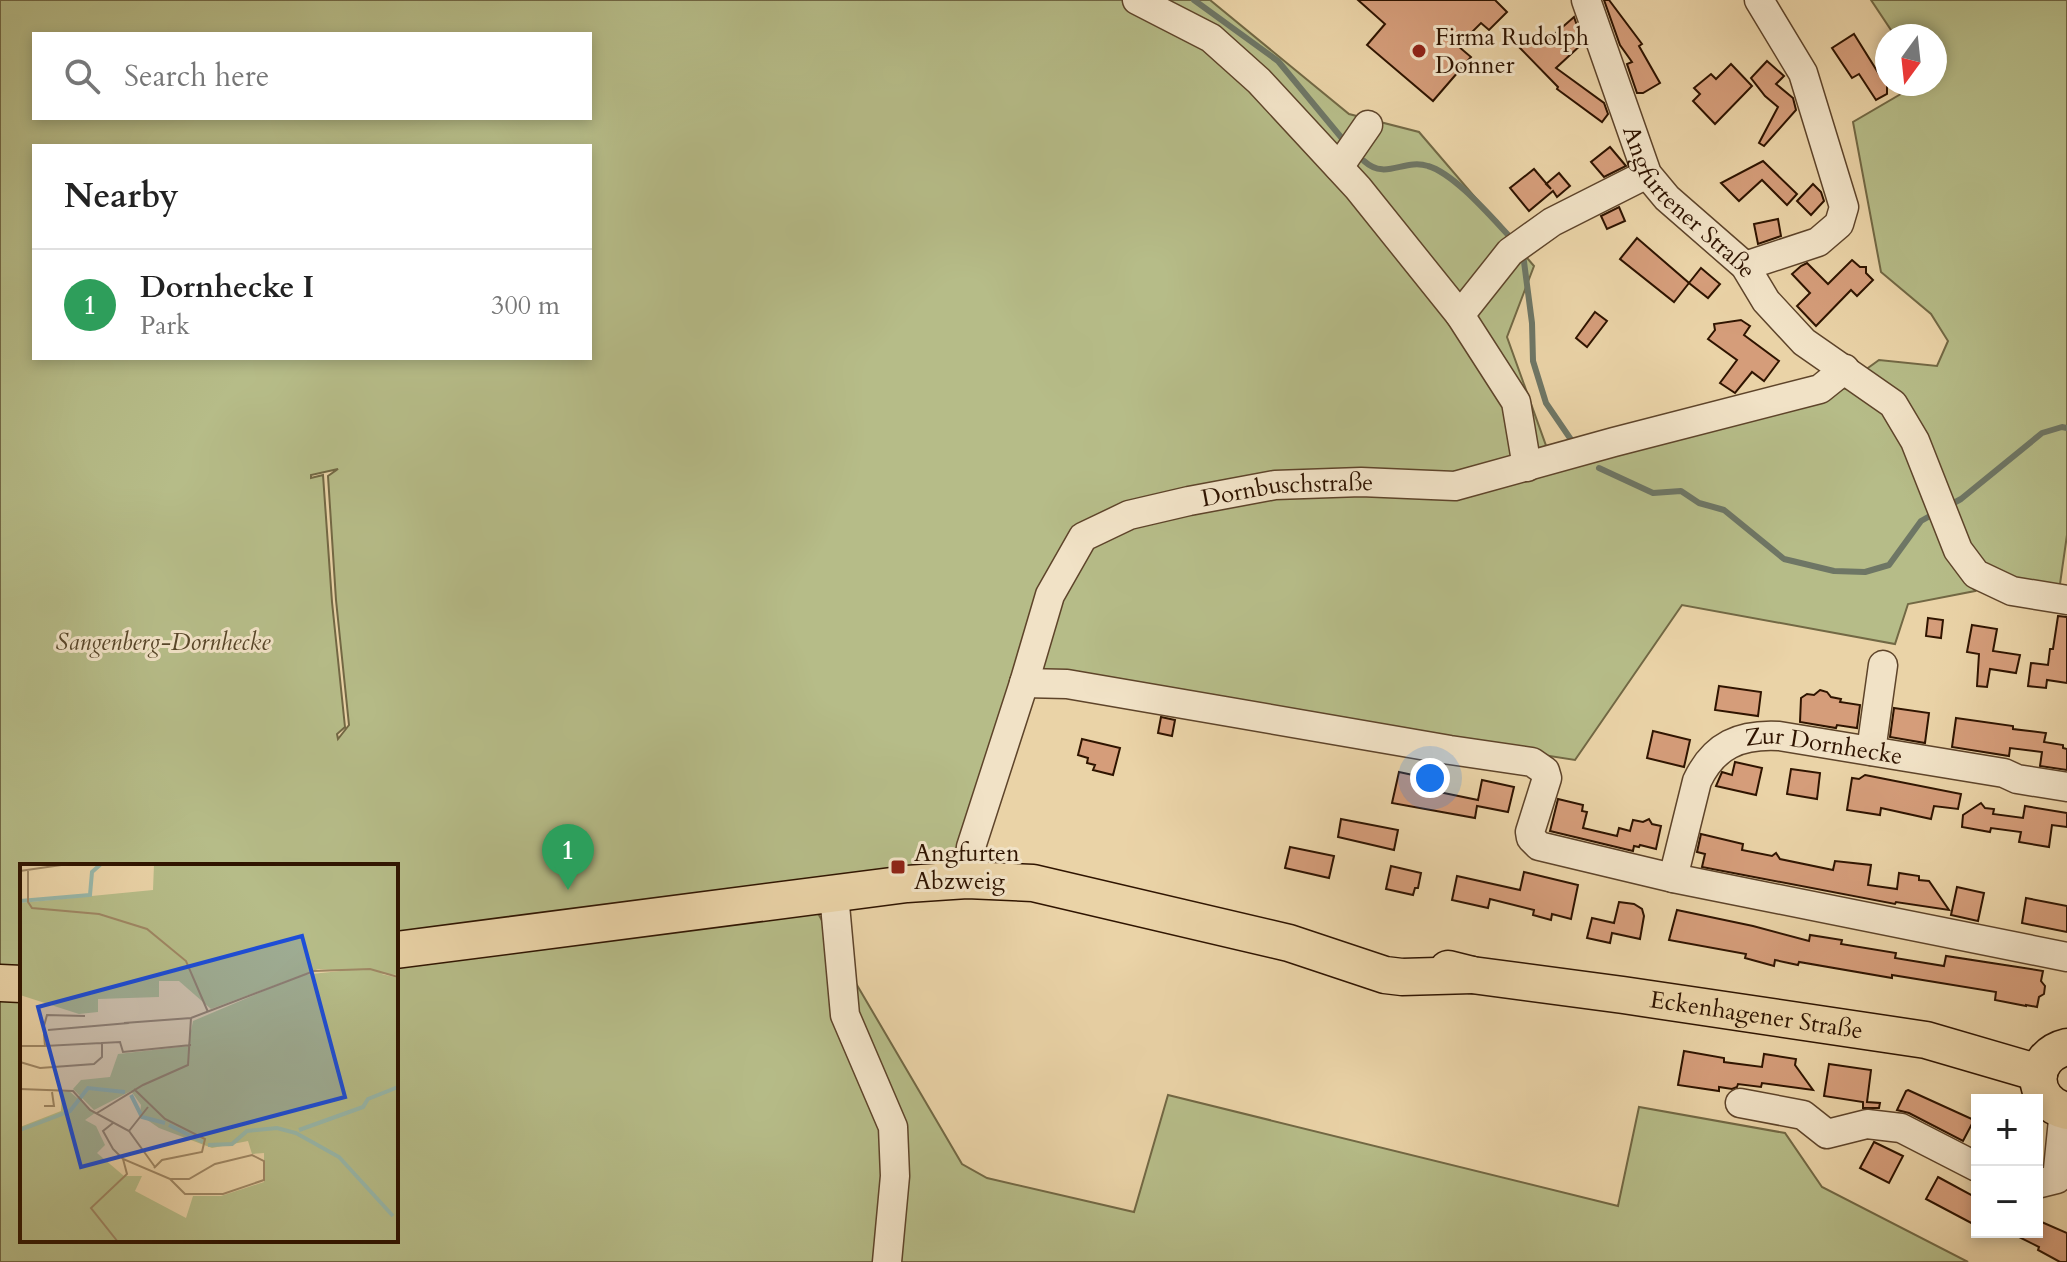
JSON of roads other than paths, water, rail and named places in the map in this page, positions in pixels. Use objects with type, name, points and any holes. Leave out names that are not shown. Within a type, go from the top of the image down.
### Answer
[{"type":"main road","name":"Eckenhagener Straße","points":[[398,950],[907,884],[967,880],[1033,883],[1289,943],[1385,975],[1472,975],[1926,1040],[2039,1073]]},
{"type":"main road","points":[[0,983],[20,984]]},
{"type":"main road","points":[[2065,1110],[2043,1096],[2038,1081],[2041,1066],[2048,1055],[2067,1047]]},
{"type":"street","points":[[1137,0],[1211,38],[1259,81],[1339,167],[1460,315],[1516,402],[1527,467]]},
{"type":"street","name":"Angfurtener Straße","points":[[1586,0],[1647,174],[1667,198],[1745,266],[1766,301],[1804,342],[1893,404],[1915,441],[1958,550],[1976,574],[2012,591],[2067,600]]},
{"type":"street","points":[[1745,266],[1818,242],[1839,224],[1844,207],[1803,73],[1759,0]]},
{"type":"street","points":[[1339,167],[1368,125]]},
{"type":"street","points":[[1460,315],[1520,246],[1552,222],[1647,174]]},
{"type":"street","name":"Dornbuschstraße","points":[[967,880],[971,847],[1050,595],[1083,537],[1129,515],[1275,485],[1361,482],[1455,486],[1820,389],[1845,369]]},
{"type":"street","points":[[1871,751],[1883,665]]},
{"type":"street","points":[[1024,683],[1067,684],[1532,762],[1545,771],[1547,778],[1530,832],[1535,843],[1546,849],[1673,878],[2067,957]]},
{"type":"street","name":"Zur Dornhecke","points":[[1673,878],[1697,781],[1703,769],[1718,751],[1745,738],[1769,735],[2004,773],[2017,779],[2067,787]]},
{"type":"street","points":[[834,894],[845,1015],[893,1127],[895,1176],[887,1262]]},
{"type":"street","points":[[1740,1103],[1803,1115],[1827,1134],[1867,1124],[1901,1128],[1975,1166]]},
{"type":"street","points":[[2054,1185],[2065,1110]]},
{"type":"waterway","points":[[1194,0],[1278,61],[1345,142]]},
{"type":"waterway","points":[[1364,161],[1380,169],[1419,164],[1439,171],[1473,198],[1512,239]]},
{"type":"waterway","points":[[1523,254],[1532,323],[1533,361],[1546,403],[1574,444]]},
{"type":"waterway","points":[[1950,505],[2042,433],[2067,428]]},
{"type":"waterway","points":[[1599,468],[1653,493],[1681,491],[1699,503],[1724,510],[1784,559],[1834,571],[1865,572],[1889,565],[1921,521],[1937,512]]},
{"type":"place","name":"Firma Rudolph Donner","points":[[1419,51]]},
{"type":"place","name":"Angfurten Abzweig","points":[[898,867]]},
{"type":"place","name":"Dornhecke I","points":[[568,890]]},
{"type":"park label","name":"Sangenberg-Dornhecke","points":[[163,642]]}]
